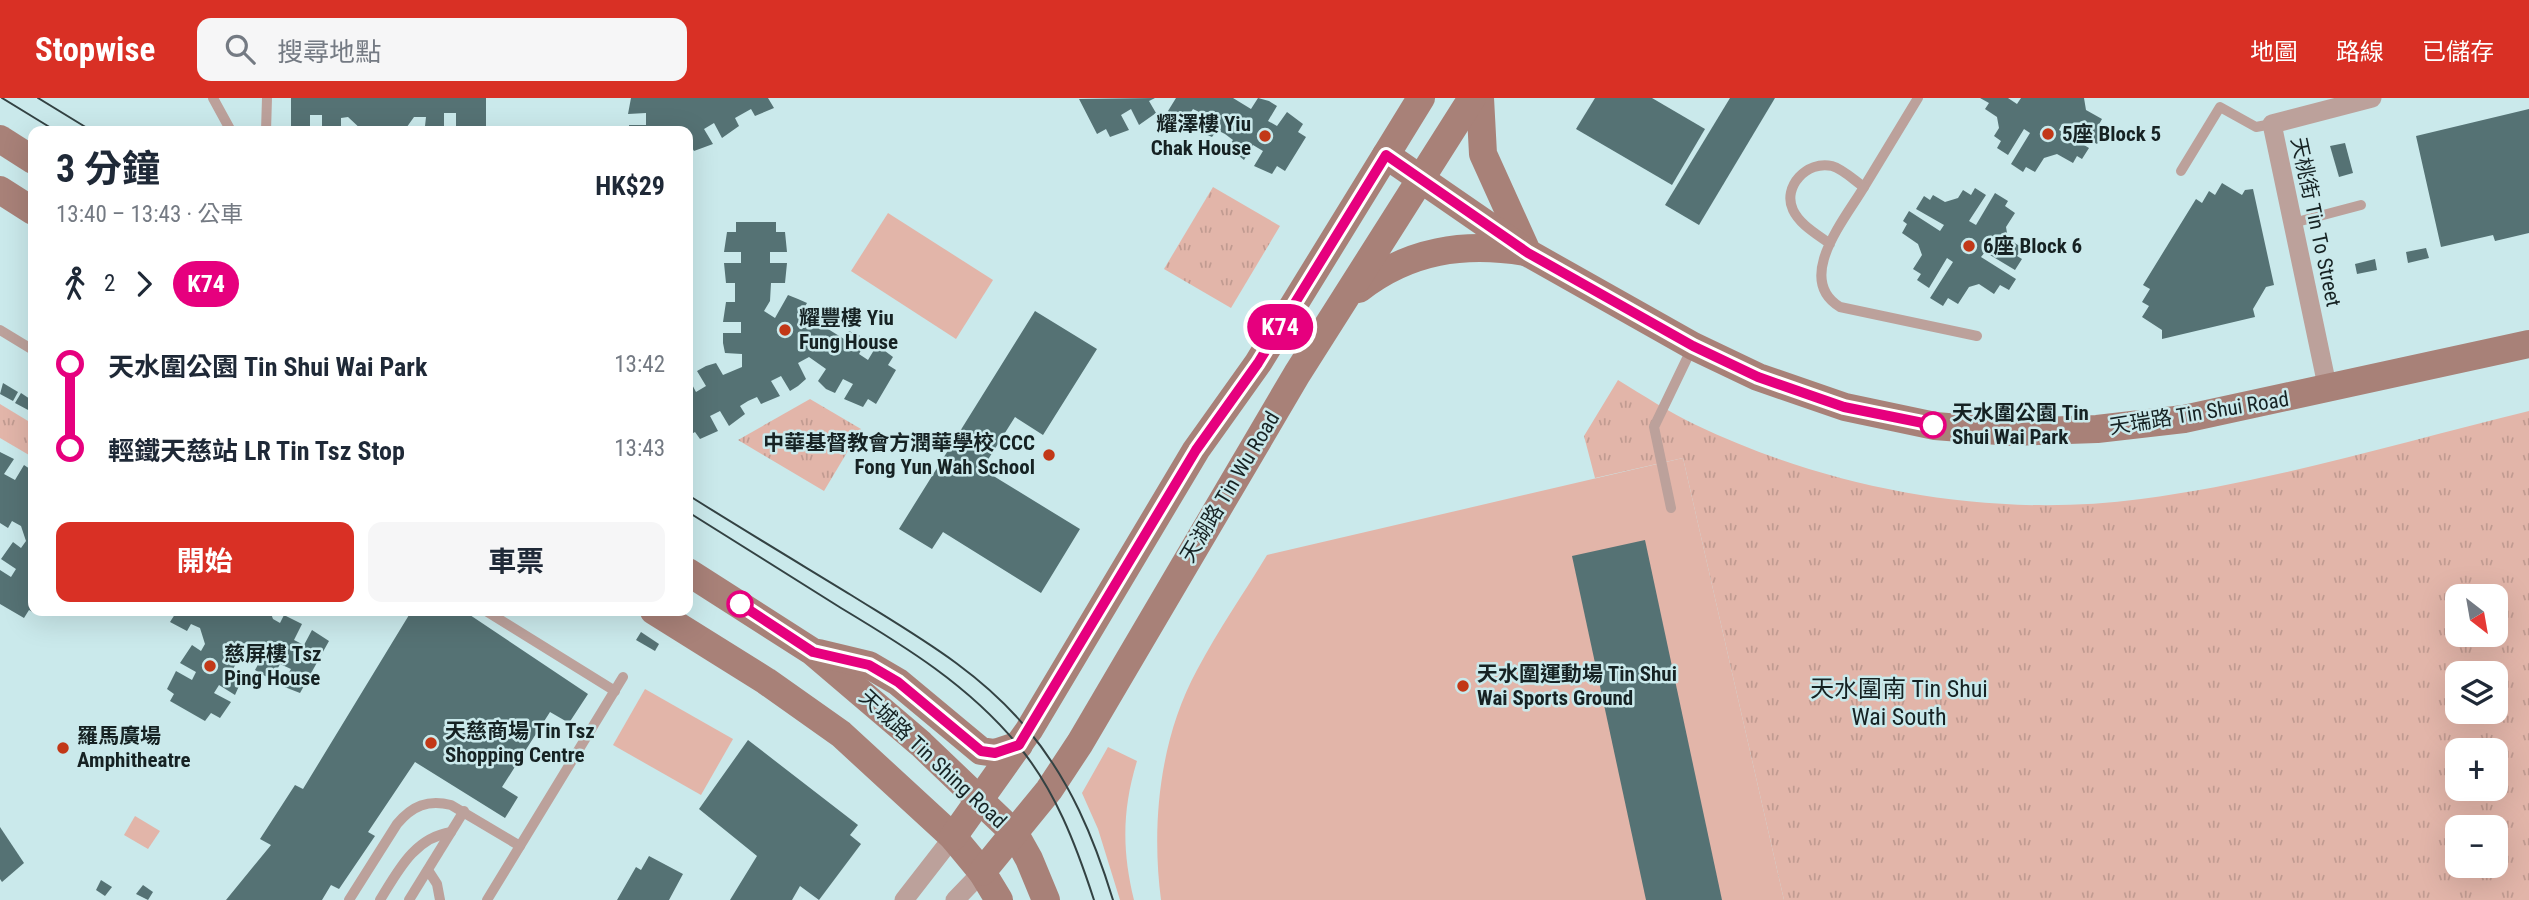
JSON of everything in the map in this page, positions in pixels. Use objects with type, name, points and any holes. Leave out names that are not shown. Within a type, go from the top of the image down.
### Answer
[{"type":"main road","name":"天湖路 Tin Wu Road","points":[[953,837],[1019,745],[1196,450],[1258,363],[1421,98]]},
{"type":"main road","name":"天湖路 Tin Wu Road","points":[[982,872],[1014,834],[1080,743],[1297,374],[1472,98]]},
{"type":"main road","points":[[1480,98],[1483,154],[1528,253]]},
{"type":"main road","points":[[1,139],[28,157]]},
{"type":"main road","name":"天瑞路 Tin Shui Road","points":[[1386,155],[1528,253],[1693,346],[1758,377],[1844,407],[1935,426],[2011,432],[2097,429],[2184,419],[2529,345]]},
{"type":"main road","points":[[0,190],[28,208]]},
{"type":"main road","points":[[1346,298],[1395,266],[1451,248],[1492,247],[1528,253]]},
{"type":"main road","name":"天城路 Tin Shing Road","points":[[693,575],[813,652],[982,800],[1014,834],[1029,859],[1046,900]]},
{"type":"main road","name":"天城路 Tin Shing Road","points":[[662,616],[766,681],[841,734],[953,837],[982,872],[999,900]]},
{"type":"main road","points":[[813,652],[869,665],[898,682],[981,751],[995,753],[1019,745]]},
{"type":"street","name":"天桃街 Tin To Street","points":[[2328,390],[2272,124],[2372,98]]},
{"type":"street","points":[[904,900],[953,837]]},
{"type":"street","points":[[955,900],[982,872]]},
{"type":"lane","points":[[213,98],[228,126]]},
{"type":"lane","points":[[266,126],[267,98]]},
{"type":"lane","points":[[1918,98],[1830,244],[1819,285],[1831,302],[1840,307],[1977,336]]},
{"type":"lane","points":[[2181,172],[2220,107],[2256,127],[2272,124]]},
{"type":"lane","points":[[1830,244],[1804,224],[1792,209],[1791,194],[1797,178],[1809,169],[1821,165],[1834,167],[1864,187]]},
{"type":"lane","points":[[2293,223],[2361,205]]},
{"type":"lane","points":[[0,330],[28,346]]},
{"type":"lane","points":[[1671,508],[1654,427],[1693,346]]},
{"type":"lane","points":[[494,616],[615,691]]},
{"type":"lane","points":[[487,900],[623,677]]},
{"type":"lane","points":[[349,900],[407,812],[420,804],[439,802],[464,811],[520,846]]},
{"type":"lane","points":[[409,900],[464,811]]},
{"type":"lane","points":[[380,900],[414,849],[437,834],[451,832]]},
{"type":"lane","points":[[428,870],[437,884],[440,900]]},
{"type":"green space","points":[[1213,187],[1280,226],[1231,308],[1164,269]]},
{"type":"green space","points":[[888,213],[993,280],[956,339],[851,271]]},
{"type":"green space","name":"天水圍公園 Tin Shui Wai Park","points":[[1618,380],[1686,420],[1748,448],[1802,467],[1914,494],[1971,502],[2028,505],[2085,504],[2190,492],[2336,460],[2529,411],[2529,900],[1784,900],[1683,458],[1595,478],[1584,436]]},
{"type":"green space","points":[[810,399],[861,429],[824,491],[738,440]]},
{"type":"green space","points":[[0,404],[28,421],[28,454],[0,438]]},
{"type":"green space","name":"天水圍運動場 Tin Shui Wai Sports Ground","points":[[1683,458],[1784,900],[1161,900],[1158,811],[1161,782],[1174,724],[1184,696],[1205,655],[1267,555]]},
{"type":"green space","points":[[645,689],[733,739],[701,795],[613,745]]},
{"type":"green space","points":[[1108,747],[1137,761],[1125,830],[1127,864],[1134,900],[1120,900],[1098,829],[1082,793]]},
{"type":"green space","points":[[135,816],[160,831],[148,849],[124,835]]},
{"type":"building","points":[[291,98],[486,98],[486,126],[456,126],[456,113],[444,113],[444,126],[425,126],[426,117],[414,117],[408,126],[358,126],[348,117],[341,118],[341,126],[322,126],[322,115],[310,115],[310,126],[291,126]]},
{"type":"building","points":[[631,98],[768,98],[774,108],[755,116],[751,109],[735,118],[739,126],[722,138],[714,123],[704,129],[713,144],[694,151],[693,126],[629,126],[646,125],[646,113],[628,114]]},
{"type":"building","name":"耀澤樓 Yiu Chak House","points":[[1155,98],[1149,101],[1156,113],[1139,125],[1131,109],[1121,115],[1129,130],[1110,137],[1106,129],[1097,134],[1079,99]]},
{"type":"building","name":"耀澤樓 Yiu Chak House","points":[[1176,98],[1233,98],[1251,109],[1258,98],[1269,101],[1277,106],[1268,121],[1277,126],[1287,112],[1303,124],[1298,132],[1306,137],[1285,171],[1277,166],[1272,174],[1254,166],[1263,151],[1253,145],[1244,160],[1228,147],[1233,140],[1225,134],[1217,130],[1212,137],[1194,129],[1203,114],[1193,109],[1184,123],[1175,118],[1168,111]]},
{"type":"building","points":[[1595,98],[1652,98],[1705,129],[1672,185],[1576,129]]},
{"type":"building","points":[[1730,98],[1775,98],[1699,225],[1665,205]]},
{"type":"building","name":"5座 Block 5","points":[[1980,98],[2008,98],[2017,104],[2021,98],[2084,98],[2086,110],[2102,119],[2097,128],[2104,133],[2097,144],[2062,124],[2059,130],[2089,148],[2082,159],[2077,156],[2073,163],[2057,154],[2044,158],[2035,172],[2026,167],[2023,172],[2011,164],[2030,133],[2024,129],[2008,155],[1997,148],[2001,141],[1994,136],[1999,128],[1997,117],[1985,109],[1989,103]]},
{"type":"building","points":[[2529,109],[2529,233],[2495,241],[2493,235],[2441,247],[2416,136]]},
{"type":"building","points":[[2345,143],[2353,173],[2339,177],[2330,146]]},
{"type":"building","points":[[2222,183],[2242,195],[2245,190],[2253,189],[2274,285],[2266,287],[2253,309],[2255,317],[2162,339],[2162,330],[2142,317],[2149,306],[2142,302],[2150,289],[2143,285],[2196,199],[2202,203],[2209,191],[2215,195]]},
{"type":"building","name":"6座 Block 6","points":[[1975,188],[1986,195],[1969,221],[1976,225],[1995,193],[2008,201],[2005,206],[2015,213],[2006,227],[2008,239],[2023,248],[2017,256],[2022,259],[2015,270],[1985,252],[1981,257],[2016,279],[2009,290],[2000,285],[1994,294],[1979,284],[1969,287],[1958,304],[1948,298],[1943,306],[1930,298],[1953,262],[1947,258],[1929,288],[1917,280],[1921,274],[1913,269],[1922,255],[1918,244],[1902,233],[1907,224],[1903,221],[1909,211],[1940,231],[1944,225],[1916,209],[1924,196],[1930,200],[1933,195],[1945,202],[1958,198],[1963,190],[1971,195]]},
{"type":"building","name":"耀豐樓 Yiu Fung House","points":[[736,222],[776,222],[776,232],[785,232],[787,252],[770,252],[770,263],[787,263],[785,283],[771,283],[770,301],[764,311],[775,318],[788,295],[807,303],[798,318],[807,324],[817,309],[832,322],[828,329],[844,339],[849,331],[867,339],[859,354],[868,360],[877,345],[893,357],[888,365],[896,370],[876,404],[868,399],[863,407],[844,399],[853,384],[843,379],[835,393],[826,389],[818,381],[826,369],[809,357],[798,363],[806,379],[798,386],[790,391],[781,376],[771,381],[780,396],[761,404],[757,397],[748,401],[740,406],[745,414],[729,426],[720,411],[710,416],[718,431],[700,439],[695,432],[693,433],[693,386],[696,392],[706,386],[697,371],[716,363],[723,375],[742,367],[742,354],[725,353],[723,343],[723,333],[741,333],[741,322],[723,322],[726,302],[735,302],[735,283],[726,283],[724,263],[741,263],[741,252],[724,252],[727,232],[736,232]]},
{"type":"building","points":[[2426,248],[2429,258],[2408,263],[2406,252]]},
{"type":"building","points":[[2375,259],[2377,270],[2357,274],[2355,264]]},
{"type":"building","points":[[1035,311],[1097,349],[1043,435],[1015,417],[982,469],[1080,529],[1041,593],[943,532],[932,549],[899,529]]},
{"type":"building","points":[[3,383],[18,392],[13,401],[0,394]]},
{"type":"building","points":[[21,393],[28,398],[28,410],[15,403]]},
{"type":"building","points":[[0,452],[14,459],[4,474],[15,480],[24,465],[28,468],[28,612],[24,618],[0,604],[0,570],[11,577],[16,569],[1,559],[13,542],[21,548],[26,541],[21,526],[12,521],[8,528],[0,523]]},
{"type":"building","points":[[1645,540],[1722,900],[1646,900],[1572,556]]},
{"type":"building","name":"慈屏樓 Tsz Ping House","points":[[174,616],[272,616],[280,623],[286,616],[302,624],[294,640],[304,645],[312,630],[329,641],[300,693],[282,686],[291,669],[280,664],[272,680],[255,670],[260,661],[251,656],[237,662],[233,669],[244,675],[235,695],[219,685],[214,693],[231,702],[220,718],[211,713],[205,721],[170,701],[174,694],[167,689],[176,671],[192,680],[196,672],[180,663],[192,645],[201,651],[205,644],[200,628],[191,624],[187,631],[170,622]]},
{"type":"building","name":"天慈商場 Tin Tsz Shopping Centre","points":[[408,616],[471,616],[588,694],[569,723],[550,712],[502,787],[518,797],[505,818],[415,762],[368,832],[375,836],[339,889],[331,885],[322,900],[226,900],[271,845],[260,839],[295,785],[303,789]]},
{"type":"building","points":[[641,632],[659,644],[655,651],[636,640]]},
{"type":"building","points":[[748,740],[858,825],[850,835],[861,844],[819,900],[800,886],[792,900],[730,900],[757,856],[699,809]]},
{"type":"building","points":[[0,827],[24,863],[2,882],[0,879]]},
{"type":"building","points":[[649,856],[683,874],[669,900],[617,900],[636,867],[641,870]]},
{"type":"building","points":[[101,880],[112,887],[105,896],[96,890]]},
{"type":"building","points":[[143,885],[153,892],[148,900],[136,894]]},
{"type":"tram line","points":[[2,98],[48,126]]},
{"type":"tram line","points":[[38,98],[84,126]]},
{"type":"tram line","points":[[693,498],[946,655],[1009,709],[1043,749],[1068,789],[1098,854],[1113,900]]},
{"type":"tram line","points":[[693,515],[935,668],[978,703],[1017,744],[1043,780],[1072,838],[1094,900]]},
{"type":"bus line","name":"K74","points":[[740,604],[813,652],[869,665],[898,682],[981,751],[1008,751],[1019,745],[1196,450],[1258,363],[1386,155],[1528,253],[1693,346],[1758,377],[1844,407],[1933,425]]},
{"type":"place","name":"5座 Block 5","points":[[2048,134]]},
{"type":"place","name":"耀澤樓 Yiu Chak House","points":[[1265,136]]},
{"type":"place","name":"6座 Block 6","points":[[1969,246]]},
{"type":"place","name":"耀豐樓 Yiu Fung House","points":[[785,330]]},
{"type":"place","name":"天水圍公園 Tin Shui Wai Park","points":[[1933,425]]},
{"type":"place","name":"中華基督教會方潤華學校 CCC Fong Yun Wah School","points":[[1049,455]]},
{"type":"place","name":"慈屏樓 Tsz Ping House","points":[[210,666]]},
{"type":"place","name":"天水圍運動場 Tin Shui Wai Sports Ground","points":[[1463,686]]},
{"type":"place","name":"天慈商場 Tin Tsz Shopping Centre","points":[[431,743]]},
{"type":"place","name":"羅馬廣場 Amphitheatre","points":[[63,748]]},
{"type":"district","name":"天水圍南 Tin Shui Wai South","points":[[1899,703]]}]
